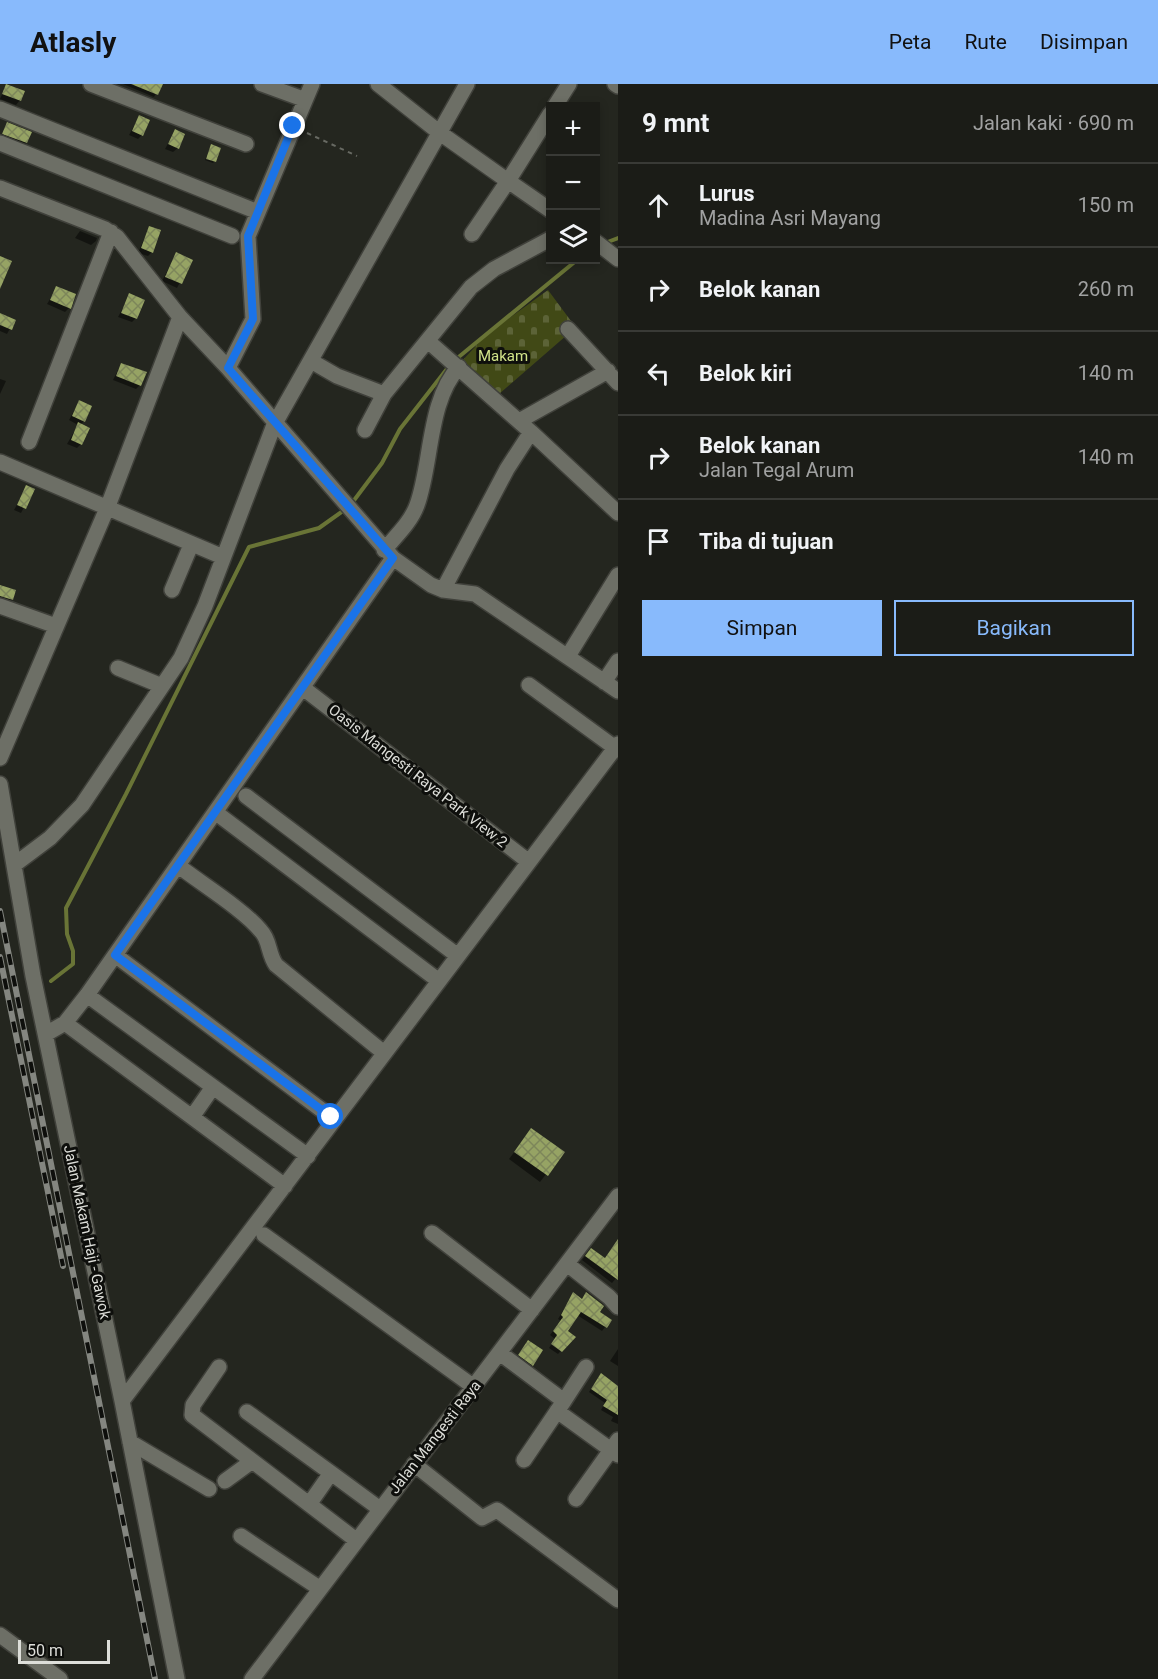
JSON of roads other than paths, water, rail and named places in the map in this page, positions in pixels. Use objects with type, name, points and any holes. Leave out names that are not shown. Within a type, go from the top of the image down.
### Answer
[{"type":"street","points":[[91,84],[246,144]]},
{"type":"street","points":[[262,84],[303,99]]},
{"type":"street","points":[[228,368],[253,319],[247,241],[303,99],[312,84]]},
{"type":"street","points":[[378,84],[395,89],[440,133],[546,207]]},
{"type":"street","points":[[14,865],[50,838],[82,805],[162,686],[194,633],[274,425],[467,84]]},
{"type":"street","points":[[558,102],[569,84]]},
{"type":"street","points":[[0,109],[258,212]]},
{"type":"street","points":[[472,234],[546,120]]},
{"type":"street","points":[[0,143],[232,236]]},
{"type":"street","points":[[0,188],[111,232],[128,250],[180,317],[228,368],[274,425],[389,554],[424,581],[443,590],[475,594],[618,691]]},
{"type":"street","points":[[30,442],[111,232]]},
{"type":"street","points":[[365,430],[384,394],[429,342],[461,297],[480,279],[546,241]]},
{"type":"street","points":[[0,758],[108,506],[144,404],[180,317]]},
{"type":"street","points":[[519,421],[613,377],[568,329]]},
{"type":"street","points":[[429,342],[519,421],[618,513]]},
{"type":"street","points":[[311,361],[328,372],[384,394]]},
{"type":"street","points":[[46,1034],[65,1023],[87,995],[215,812],[389,554],[418,504],[428,448],[455,364]]},
{"type":"street","points":[[443,590],[507,469],[531,432]]},
{"type":"street","points":[[0,462],[108,506],[191,545],[223,557]]},
{"type":"street","points":[[172,590],[191,545]]},
{"type":"street","points":[[568,656],[618,575]]},
{"type":"street","points":[[0,606],[56,626]]},
{"type":"street","points":[[604,682],[618,662]]},
{"type":"street","points":[[118,668],[162,686]]},
{"type":"street","points":[[122,1401],[617,747],[529,685]]},
{"type":"street","name":"Oasis Mangesti Raya Park View 2","points":[[308,691],[529,861]]},
{"type":"street","name":"Jalan Makam Haji - Gawok","points":[[0,784],[33,976],[122,1401],[177,1679]]},
{"type":"street","points":[[246,796],[458,956]]},
{"type":"street","points":[[215,812],[439,981]]},
{"type":"street","points":[[180,867],[262,931],[276,965],[384,1053]]},
{"type":"street","points":[[115,955],[331,1117]]},
{"type":"street","points":[[87,995],[308,1156]]},
{"type":"street","points":[[65,1023],[285,1186]]},
{"type":"street","points":[[192,1117],[213,1088]]},
{"type":"street","name":"Jalan Mangesti Raya","points":[[252,1679],[414,1464],[501,1354],[618,1196]]},
{"type":"street","points":[[432,1233],[532,1310]]},
{"type":"street","points":[[264,1235],[474,1387]]},
{"type":"street","points":[[567,1264],[609,1297],[618,1307]]},
{"type":"street","points":[[501,1354],[561,1406],[616,1448],[576,1499]]},
{"type":"street","points":[[219,1367],[190,1413],[251,1462],[310,1503],[356,1540]]},
{"type":"street","points":[[524,1460],[586,1367]]},
{"type":"street","points":[[247,1412],[380,1509]]},
{"type":"street","points":[[130,1442],[209,1489]]},
{"type":"street","points":[[225,1482],[251,1462]]},
{"type":"street","points":[[414,1464],[482,1518],[497,1510],[618,1600]]},
{"type":"street","points":[[310,1503],[331,1473]]},
{"type":"street","points":[[241,1536],[319,1588]]},
{"type":"street","points":[[0,1635],[60,1679]]},
{"type":"waterway","points":[[605,243],[618,238]]},
{"type":"waterway","points":[[455,360],[572,264]]},
{"type":"waterway","points":[[352,503],[382,463],[400,429],[450,365]]},
{"type":"waterway","points":[[51,981],[73,964],[73,951],[67,934],[66,908],[126,794],[249,547],[319,528],[347,508]]},
{"type":"railway","points":[[0,911],[155,1679]]},
{"type":"railway","points":[[0,957],[63,1266]]},
{"type":"park label","name":"Makam","points":[[503,356]]}]
